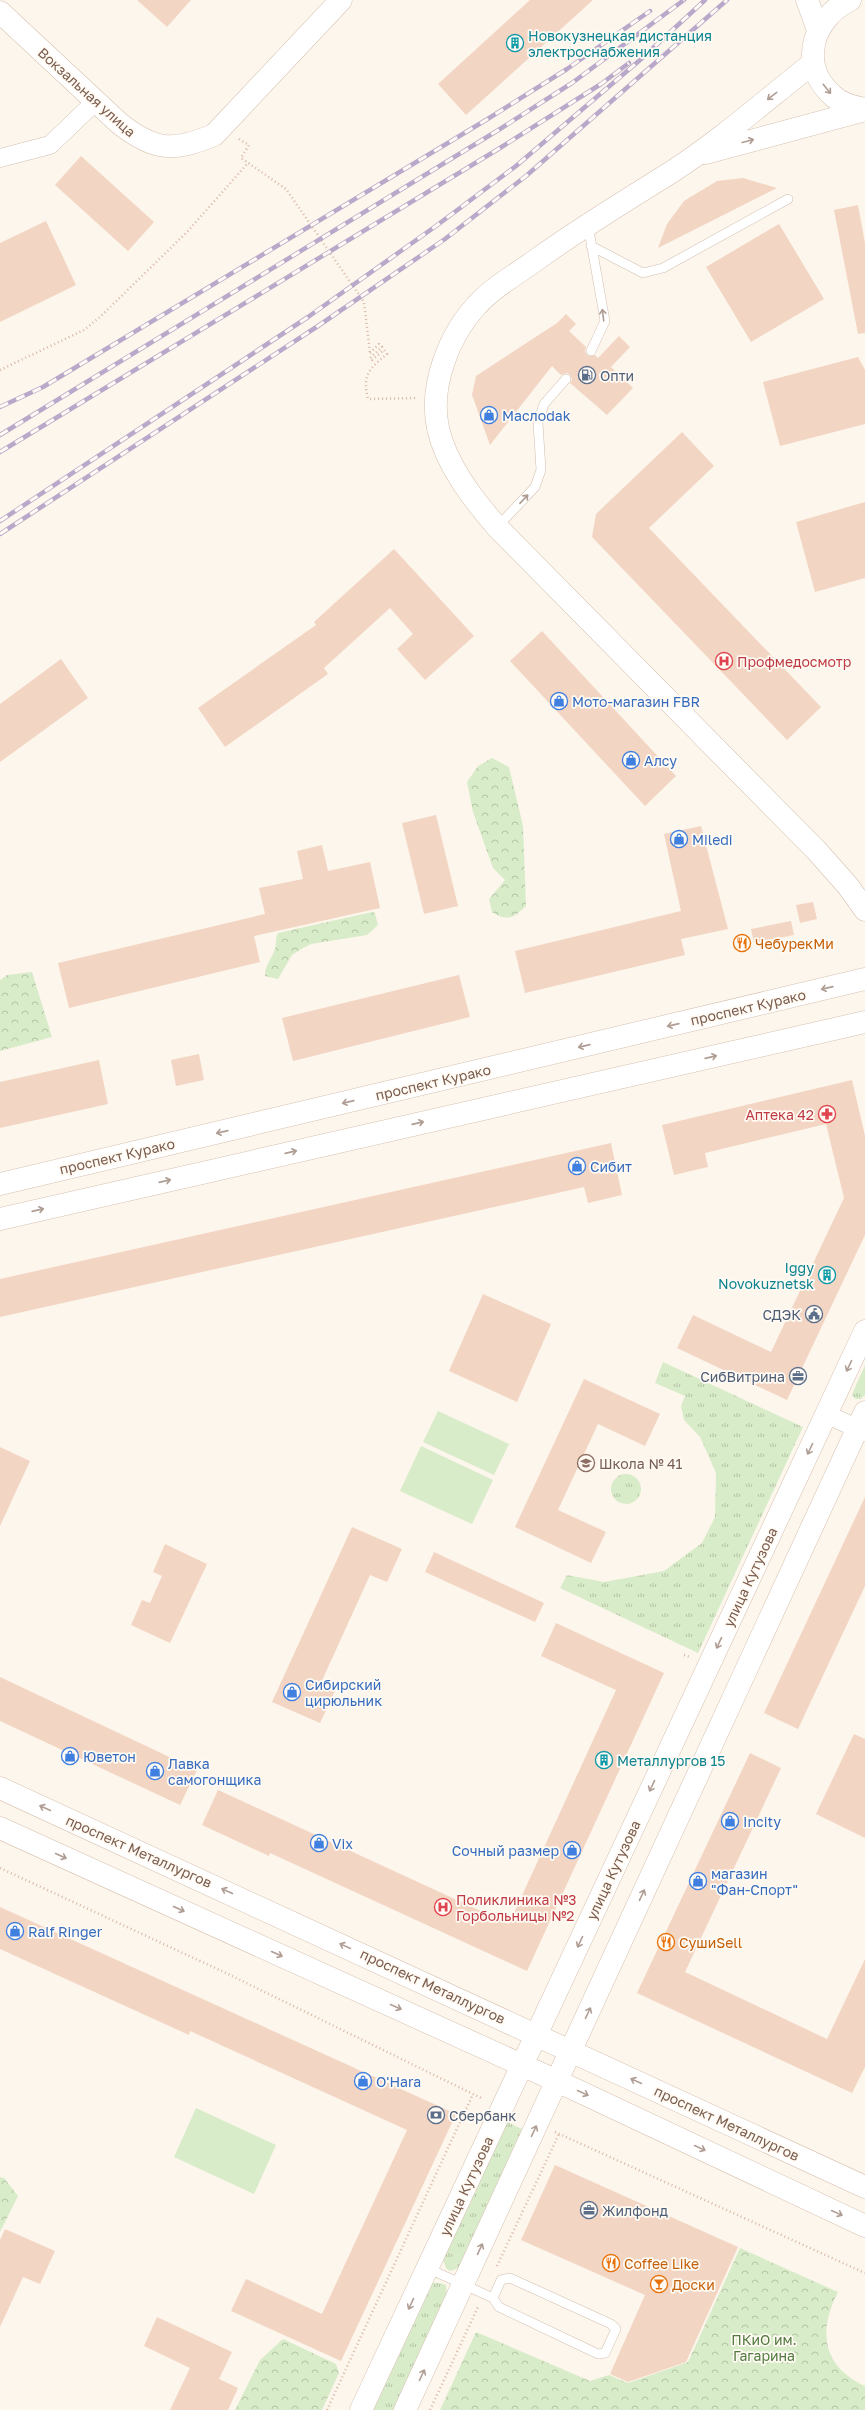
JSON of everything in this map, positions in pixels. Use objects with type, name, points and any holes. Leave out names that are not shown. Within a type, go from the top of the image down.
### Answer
[{"type":"main road","name":"Вокзальная улица","points":[[0,12],[95,102],[138,138],[164,148],[189,145],[214,135],[341,0]]},
{"type":"main road","points":[[807,0],[818,30]]},
{"type":"main road","points":[[850,0],[838,6],[826,16],[818,30],[813,46],[813,63],[820,81],[832,96],[848,106],[865,110]]},
{"type":"main road","points":[[813,63],[697,155],[590,235],[478,304],[461,325],[445,353],[437,398],[438,428],[453,465],[471,497],[497,527],[816,850],[848,886],[864,912]]},
{"type":"main road","points":[[697,155],[865,110]]},
{"type":"main road","name":"проспект Курако","points":[[0,1184],[865,979]]},
{"type":"main road","points":[[0,1219],[865,1022]]},
{"type":"main road","name":"улица Кутузова","points":[[361,2410],[865,1331]]},
{"type":"main road","points":[[405,2410],[538,2124],[570,2051],[863,1424]]},
{"type":"main road","name":"проспект Металлургов","points":[[0,1788],[537,2034],[570,2051],[865,2187]]},
{"type":"main road","points":[[0,1828],[557,2081],[865,2226]]},
{"type":"street","points":[[0,158],[50,144],[95,102]]},
{"type":"street","points":[[826,1414],[863,1424]]},
{"type":"lane","points":[[590,235],[644,273],[663,268],[788,199]]},
{"type":"lane","points":[[590,235],[605,321],[590,351]]},
{"type":"lane","points":[[497,527],[535,487],[541,470],[538,423],[544,404],[566,379]]},
{"type":"lane","points":[[427,2268],[493,2298],[499,2307],[598,2354],[605,2353],[616,2329],[611,2324],[510,2278],[501,2280],[493,2298]]},
{"type":"path","points":[[235,144],[239,139],[249,145],[241,158],[286,189],[364,302],[370,353],[379,344],[382,348],[370,358],[372,360],[384,350],[387,354],[371,367],[367,374],[365,385],[368,399],[437,398]]},
{"type":"path","points":[[0,370],[84,330],[100,317],[188,231],[248,163]]},
{"type":"path","points":[[0,1868],[226,1972],[502,2108]]},
{"type":"path","points":[[327,2410],[473,2094]]},
{"type":"path","points":[[538,2124],[865,2273]]},
{"type":"green space","points":[[492,758],[509,767],[523,826],[526,906],[514,916],[506,918],[492,912],[489,899],[505,880],[493,868],[473,812],[467,782],[478,766]]},
{"type":"green space","points":[[372,912],[375,913],[378,925],[367,935],[311,944],[292,955],[278,979],[265,976],[267,965],[275,949],[278,933]]},
{"type":"green space","points":[[32,972],[52,1037],[0,1051],[0,980],[7,975]]},
{"type":"green space","points":[[663,1362],[803,1427],[698,1653],[560,1588],[567,1575],[604,1582],[664,1571],[702,1543],[715,1517],[716,1473],[700,1437],[684,1420],[681,1406],[685,1396],[655,1383]]},
{"type":"green space","points":[[865,1365],[865,1395],[861,1399],[856,1399],[852,1396],[853,1392]]},
{"type":"green space","points":[[438,1411],[509,1444],[494,1475],[423,1442]]},
{"type":"green space","points":[[421,1446],[493,1480],[472,1524],[400,1491]]},
{"type":"green space","points":[[626,1474],[637,1478],[641,1489],[637,1500],[626,1504],[615,1500],[611,1489],[615,1478]]},
{"type":"green space","points":[[196,2108],[276,2145],[254,2194],[174,2157]]},
{"type":"green space","points":[[507,2122],[522,2129],[459,2268],[450,2271],[446,2268],[443,2260]]},
{"type":"green space","points":[[0,2177],[4,2178],[18,2196],[0,2232]]},
{"type":"green space","name":"ПКиО им. Гагарина","points":[[740,2248],[838,2292],[828,2320],[826,2334],[828,2346],[832,2358],[840,2368],[851,2378],[865,2386],[865,2410],[440,2410],[476,2332],[590,2381],[609,2375],[628,2383],[688,2362]]},
{"type":"green space","points":[[433,2283],[446,2285],[447,2295],[393,2410],[373,2410]]},
{"type":"green space","points":[[283,2339],[336,2364],[339,2373],[322,2410],[235,2410],[260,2360]]},
{"type":"building","points":[[137,0],[191,0],[167,27]]},
{"type":"building","name":"Новокузнецкая дистанция электроснабжения","points":[[530,0],[593,0],[466,115],[438,84]]},
{"type":"building","points":[[81,156],[154,222],[128,251],[55,185]]},
{"type":"building","points":[[743,178],[777,188],[658,248],[667,224],[684,201],[717,181]]},
{"type":"building","points":[[858,205],[865,243],[865,333],[858,334],[834,210]]},
{"type":"building","points":[[46,221],[76,285],[0,322],[0,243]]},
{"type":"building","points":[[779,224],[824,299],[751,342],[706,267]]},
{"type":"building","points":[[566,314],[576,324],[569,331],[586,347],[585,352],[588,356],[595,355],[598,358],[619,336],[630,347],[611,367],[633,388],[607,415],[570,383],[572,380],[570,375],[567,373],[561,375],[552,366],[490,445],[472,395],[476,376],[557,323]]},
{"type":"building","points":[[858,357],[865,370],[865,424],[780,446],[763,382]]},
{"type":"building","points":[[682,432],[714,466],[649,528],[821,707],[787,740],[592,537],[596,514]]},
{"type":"building","points":[[865,502],[865,578],[815,592],[796,522]]},
{"type":"building","points":[[394,549],[474,636],[425,680],[397,649],[413,634],[390,608],[324,668],[328,674],[225,747],[198,708],[316,625],[314,622]]},
{"type":"building","points":[[542,631],[676,776],[645,806],[510,661]]},
{"type":"building","points":[[61,659],[88,698],[0,762],[0,704]]},
{"type":"building","points":[[436,815],[458,906],[424,914],[402,823]]},
{"type":"building","points":[[701,826],[728,929],[681,939],[685,955],[525,993],[515,951],[681,911],[664,834]]},
{"type":"building","points":[[322,845],[328,871],[370,862],[380,908],[254,936],[260,962],[69,1008],[58,963],[265,914],[259,888],[303,879],[297,851]]},
{"type":"building","points":[[813,902],[817,919],[800,923],[796,905]]},
{"type":"building","points":[[791,921],[794,935],[754,943],[751,929]]},
{"type":"building","points":[[459,975],[470,1017],[293,1061],[282,1018]]},
{"type":"building","points":[[199,1054],[204,1080],[176,1086],[171,1060]]},
{"type":"building","points":[[99,1060],[108,1104],[0,1128],[0,1082]]},
{"type":"building","points":[[852,1080],[865,1136],[865,1235],[787,1400],[677,1348],[693,1315],[771,1352],[844,1198],[826,1124],[705,1153],[708,1167],[674,1175],[662,1125]]},
{"type":"building","points":[[611,1143],[622,1195],[588,1203],[584,1187],[0,1317],[0,1279]]},
{"type":"building","points":[[483,1294],[551,1324],[517,1402],[449,1371]]},
{"type":"building","points":[[584,1379],[660,1414],[645,1446],[598,1424],[558,1510],[606,1532],[591,1563],[515,1527]]},
{"type":"building","points":[[0,1447],[30,1461],[0,1526]]},
{"type":"building","points":[[865,1497],[865,1586],[798,1729],[764,1713]]},
{"type":"building","points":[[352,1527],[402,1549],[387,1582],[370,1575],[320,1685],[335,1691],[320,1723],[272,1702]]},
{"type":"building","points":[[165,1544],[207,1564],[170,1643],[131,1625],[142,1600],[150,1603],[162,1576],[153,1572]]},
{"type":"building","points":[[434,1552],[544,1603],[535,1622],[425,1572]]},
{"type":"building","name":"Металлургов 15","points":[[556,1623],[664,1673],[527,1971],[270,1853],[269,1856],[202,1825],[218,1790],[509,1924],[616,1690],[541,1656]]},
{"type":"building","points":[[0,1677],[197,1770],[180,1805],[0,1721]]},
{"type":"building","points":[[854,1734],[865,1739],[865,1838],[816,1814]]},
{"type":"building","points":[[750,1753],[781,1768],[685,1972],[827,2039],[865,1959],[865,2067],[852,2093],[637,1993]]},
{"type":"building","points":[[0,1907],[456,2114],[341,2361],[231,2311],[246,2279],[322,2314],[407,2130],[190,2031],[189,2035],[0,1949]]},
{"type":"building","points":[[555,2165],[738,2247],[686,2362],[628,2382],[610,2374],[645,2295],[521,2240]]},
{"type":"building","points":[[5,2229],[55,2251],[40,2284],[23,2277],[0,2327],[0,2240]]},
{"type":"building","points":[[157,2317],[232,2352],[219,2379],[238,2388],[228,2410],[170,2410],[190,2368],[144,2346]]},
{"type":"railway","points":[[0,435],[500,129],[572,83],[684,0]]},
{"type":"railway","points":[[0,521],[308,317],[436,226],[516,166],[640,60],[705,0]]},
{"type":"railway","points":[[0,534],[318,326],[445,239],[526,176],[727,0]]},
{"type":"railway","points":[[0,407],[43,387],[486,120],[567,69],[650,11]]},
{"type":"railway","points":[[0,452],[500,148],[601,84],[629,63]]},
{"type":"place","name":"Новокузнецкая дистанция электроснабжения","points":[[515,43]]},
{"type":"place","name":"Опти","points":[[587,375]]},
{"type":"place","name":"Mаслоdak","points":[[489,415]]},
{"type":"place","name":"Профмедосмотр","points":[[724,661]]},
{"type":"place","name":"Мото-магазин FBR","points":[[559,701]]},
{"type":"place","name":"Алсу","points":[[631,760]]},
{"type":"place","name":"Miledi","points":[[679,839]]},
{"type":"place","name":"ЧебурекМи","points":[[742,943]]},
{"type":"place","name":"Аптека 42","points":[[827,1114]]},
{"type":"place","name":"Сибит","points":[[577,1166]]},
{"type":"place","name":"Iggy Novokuznetsk","points":[[827,1275]]},
{"type":"place","name":"СДЭК","points":[[814,1314]]},
{"type":"place","name":"СибВитрина","points":[[798,1376]]},
{"type":"place","name":"Школа № 41","points":[[586,1463]]},
{"type":"place","name":"Сибирский цирюльник","points":[[292,1692]]},
{"type":"place","name":"Юветон","points":[[70,1756]]},
{"type":"place","name":"Металлургов 15","points":[[604,1760]]},
{"type":"place","name":"Лавка самогонщика","points":[[155,1771]]},
{"type":"place","name":"Incity","points":[[730,1821]]},
{"type":"place","name":"Vix","points":[[319,1843]]},
{"type":"place","name":"Сочный размер","points":[[572,1850]]},
{"type":"place","name":"магазин \"Фан-Спорт\"","points":[[698,1881]]},
{"type":"place","name":"Поликлиника №3 Горбольницы №2","points":[[443,1907]]},
{"type":"place","name":"Ralf Ringer","points":[[15,1931]]},
{"type":"place","name":"СушиSell","points":[[666,1942]]},
{"type":"place","name":"O'Hara","points":[[363,2081]]},
{"type":"place","name":"Сбербанк","points":[[436,2115]]},
{"type":"place","name":"Жилфонд","points":[[589,2210]]},
{"type":"place","name":"Coffee Like","points":[[611,2263]]},
{"type":"place","name":"Доски","points":[[659,2284]]}]
